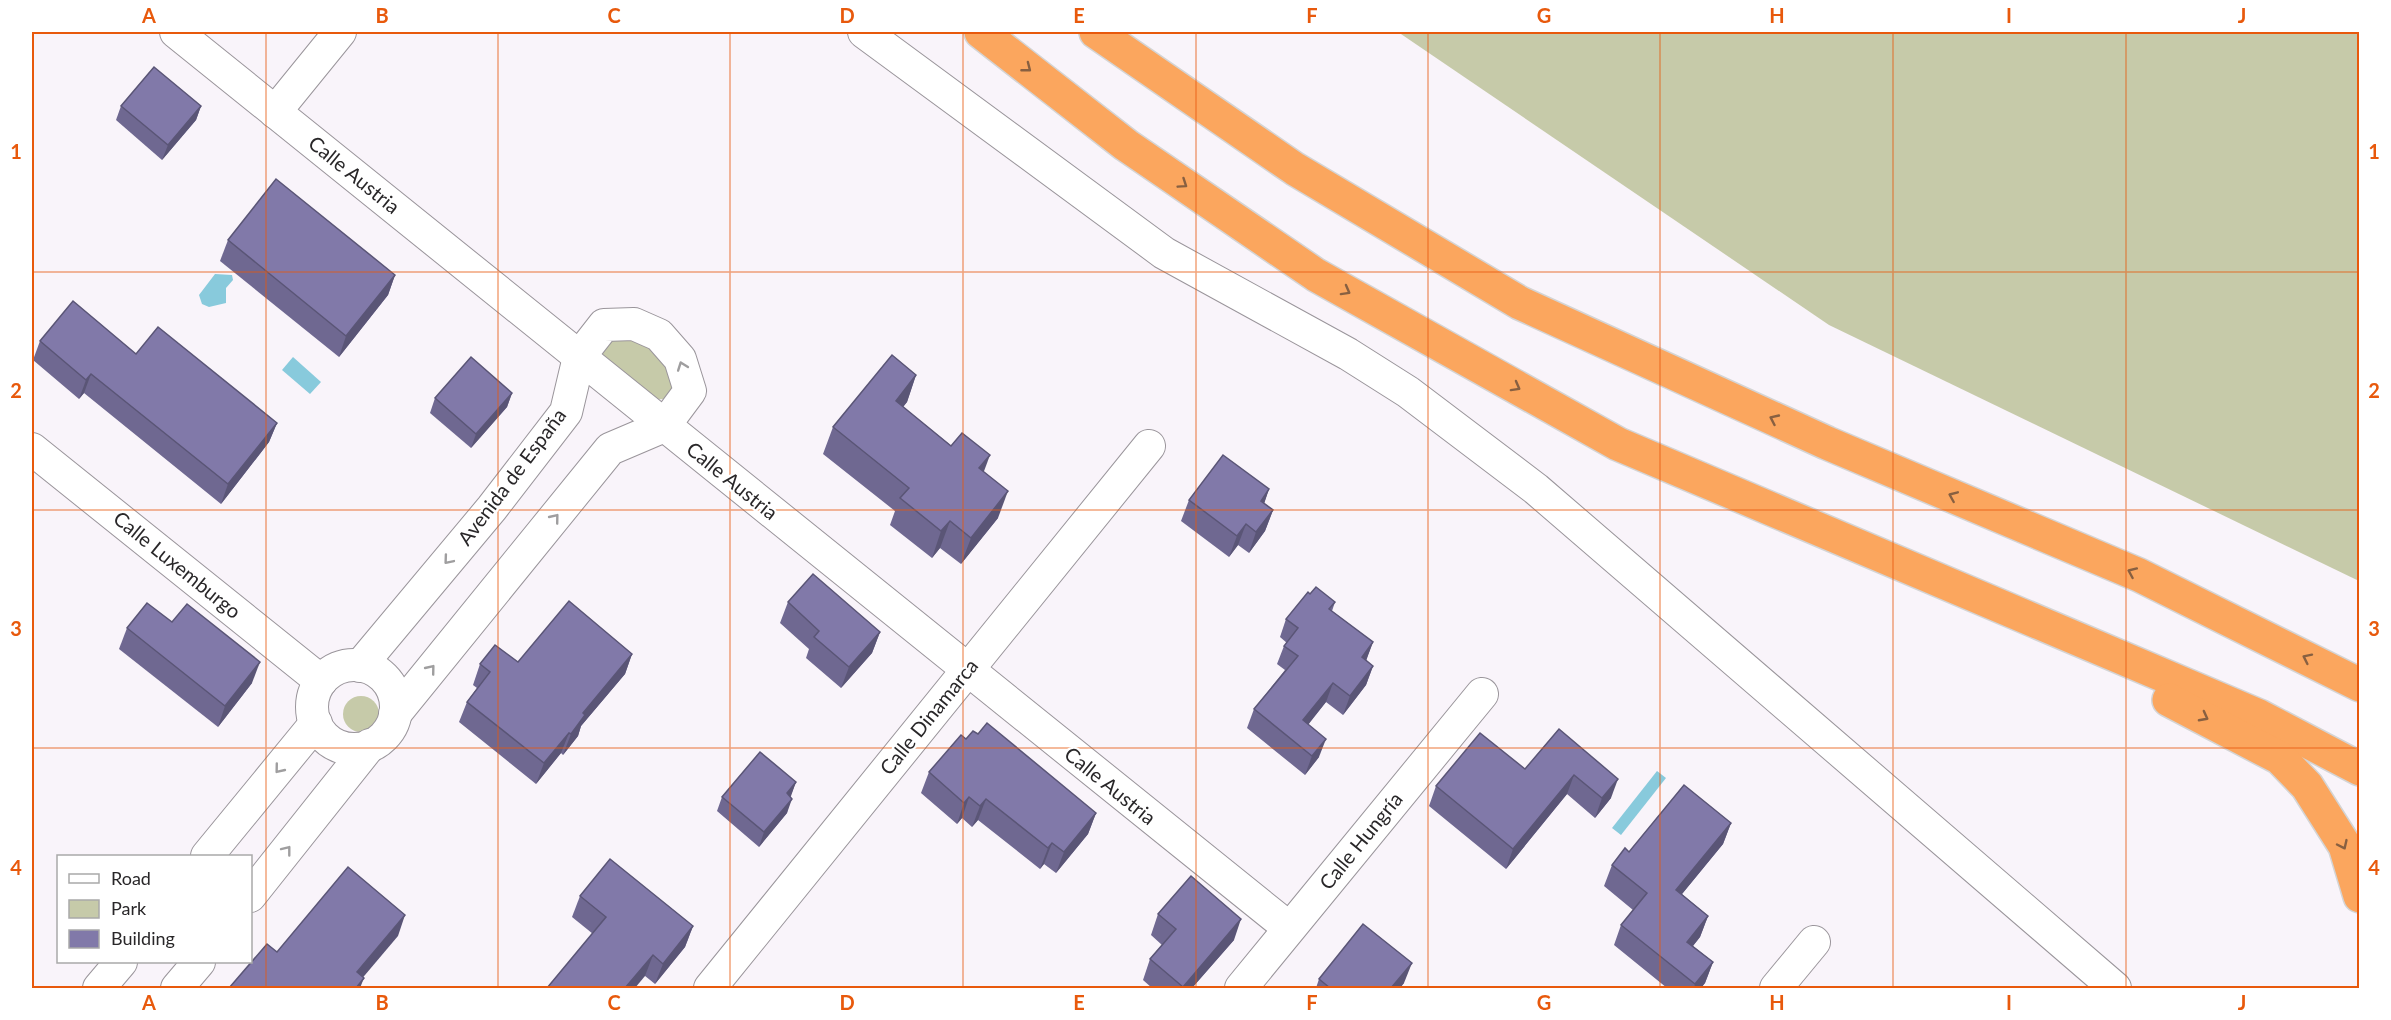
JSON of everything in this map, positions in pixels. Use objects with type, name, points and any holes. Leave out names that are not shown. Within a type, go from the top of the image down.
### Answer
[{"type":"highway","points":[[981,32],[1126,146],[1316,274],[1618,444],[1846,560],[2188,709],[2280,758],[2307,786],[2345,846],[2360,896]]},
{"type":"highway","points":[[1096,32],[1295,169],[1520,303],[1827,443],[2139,575],[2360,685]]},
{"type":"highway","points":[[1618,444],[2259,716],[2360,769]]},
{"type":"street","name":"Calle Austria","points":[[176,32],[1289,928]]},
{"type":"street","points":[[275,112],[340,32]]},
{"type":"street","points":[[864,32],[1164,253],[1348,354],[1408,392],[1450,423],[1536,489],[2115,988]]},
{"type":"street","name":"Avenida de España","points":[[360,666],[492,508],[566,412],[579,357],[604,325],[634,324],[659,335],[680,359],[690,391],[664,426]]},
{"type":"street","points":[[394,714],[610,449],[664,426]]},
{"type":"street","name":"Calle Dinamarca","points":[[710,988],[1149,446]]},
{"type":"street","name":"Calle Luxemburgo","points":[[32,449],[321,681]]},
{"type":"street","points":[[348,664],[360,666],[370,667],[388,681],[396,701],[393,724],[380,741],[370,745],[359,749],[337,746],[319,733],[311,712],[314,690],[328,672],[348,664]]},
{"type":"street","name":"Calle Hungría","points":[[1241,988],[1482,694]]},
{"type":"street","points":[[208,855],[316,723]]},
{"type":"street","points":[[252,893],[370,745]]},
{"type":"street","points":[[1776,988],[1814,942]]},
{"type":"street","points":[[99,988],[120,963]]},
{"type":"street","points":[[177,988],[198,963]]},
{"type":"green space","points":[[1398,32],[2359,32],[2359,581],[1829,325]]},
{"type":"green space","points":[[644,338],[677,377],[674,398],[653,400],[605,359],[602,352],[607,339]]},
{"type":"green space","points":[[361,696],[374,701],[379,714],[374,727],[361,732],[348,727],[343,714],[348,701]]},
{"type":"water","points":[[215,274],[232,275],[233,280],[226,288],[226,303],[209,307],[202,304],[199,295]]},
{"type":"water","points":[[293,357],[321,382],[310,394],[282,370]]},
{"type":"water","points":[[1657,771],[1666,778],[1621,835],[1612,828]]},
{"type":"building","points":[[154,67],[201,106],[168,145],[121,106]]},
{"type":"building","points":[[276,179],[395,275],[346,336],[228,240]]},
{"type":"building","points":[[73,301],[136,354],[158,327],[277,423],[228,484],[91,374],[86,380],[40,341]]},
{"type":"building","points":[[892,355],[916,375],[896,401],[951,446],[962,433],[990,455],[979,468],[1008,491],[971,538],[950,521],[941,531],[900,498],[909,488],[833,427]]},
{"type":"building","points":[[471,357],[512,393],[476,434],[435,398]]},
{"type":"building","points":[[1223,455],[1269,489],[1261,501],[1273,510],[1256,532],[1246,524],[1237,536],[1189,500]]},
{"type":"building","points":[[813,574],[880,632],[849,667],[814,637],[819,631],[788,602]]},
{"type":"building","points":[[1316,587],[1335,602],[1329,609],[1373,642],[1362,657],[1373,666],[1350,696],[1333,683],[1303,720],[1326,739],[1312,756],[1254,709],[1298,656],[1284,646],[1298,628],[1286,619],[1308,592],[1310,594]]},
{"type":"building","points":[[569,601],[632,654],[583,713],[585,715],[571,734],[569,733],[544,763],[467,702],[490,672],[480,664],[495,645],[518,662]]},
{"type":"building","points":[[147,603],[172,622],[187,604],[260,662],[225,706],[127,628]]},
{"type":"building","points":[[987,723],[1096,813],[1064,852],[1052,843],[1048,848],[986,799],[980,806],[969,797],[964,803],[929,772],[961,735],[966,739],[973,731],[978,734]]},
{"type":"building","points":[[1559,729],[1618,779],[1602,798],[1574,775],[1513,849],[1436,786],[1480,733],[1525,769]]},
{"type":"building","points":[[760,752],[796,782],[787,793],[792,799],[764,832],[722,797]]},
{"type":"building","points":[[1684,785],[1731,823],[1676,890],[1708,916],[1687,942],[1713,962],[1695,984],[1621,925],[1647,893],[1612,865],[1625,848],[1629,852]]},
{"type":"building","points":[[610,859],[693,926],[663,964],[653,955],[625,988],[547,988],[606,917],[580,896]]},
{"type":"building","points":[[348,867],[405,915],[357,972],[364,978],[356,988],[229,988],[267,944],[277,952]]},
{"type":"building","points":[[1191,876],[1241,919],[1183,987],[1150,959],[1176,929],[1158,914]]},
{"type":"building","points":[[1363,924],[1412,963],[1391,988],[1330,988],[1319,979]]}]
